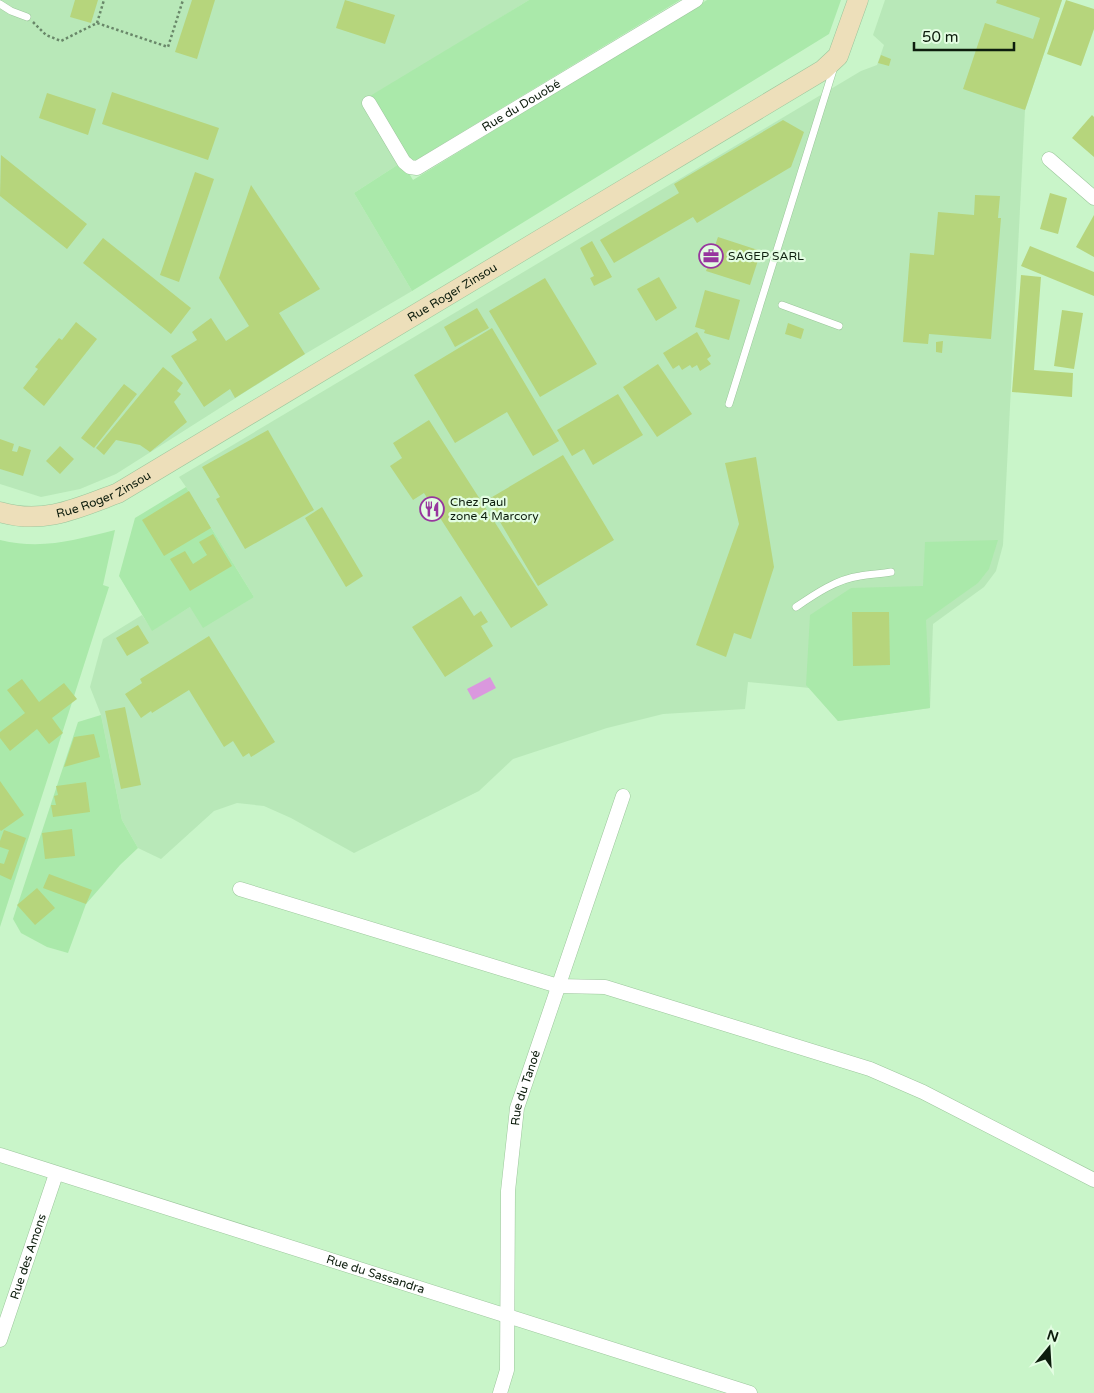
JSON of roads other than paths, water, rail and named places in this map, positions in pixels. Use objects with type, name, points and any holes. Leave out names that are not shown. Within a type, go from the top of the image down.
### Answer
[{"type":"street","name":"Rue du Douobé","points":[[369,103],[404,162],[410,167],[417,168],[696,0]]},
{"type":"street","name":"Rue Roger Zinsou","points":[[0,512],[11,515],[42,517],[58,515],[118,493],[823,70],[838,56],[858,0]]},
{"type":"street","points":[[1049,159],[1094,198]]},
{"type":"street","name":"Rue du Tanoé","points":[[500,1393],[507,1370],[508,1190],[516,1108],[623,796]]},
{"type":"street","points":[[240,889],[558,986],[605,987],[870,1069],[923,1092],[1094,1180]]},
{"type":"street","name":"Rue du Sassandra","points":[[0,1156],[750,1393]]},
{"type":"street","name":"Rue des Amons","points":[[0,1340],[56,1174]]},
{"type":"lane","points":[[0,4],[11,11],[27,17]]},
{"type":"lane","points":[[729,404],[838,56]]},
{"type":"lane","points":[[782,305],[839,326]]},
{"type":"lane","points":[[796,607],[846,580],[860,576],[892,572]]},
{"type":"place","name":"SAGEP SARL","points":[[711,256]]},
{"type":"place","name":"Chez Paul zone 4 Marcory","points":[[432,509]]}]
